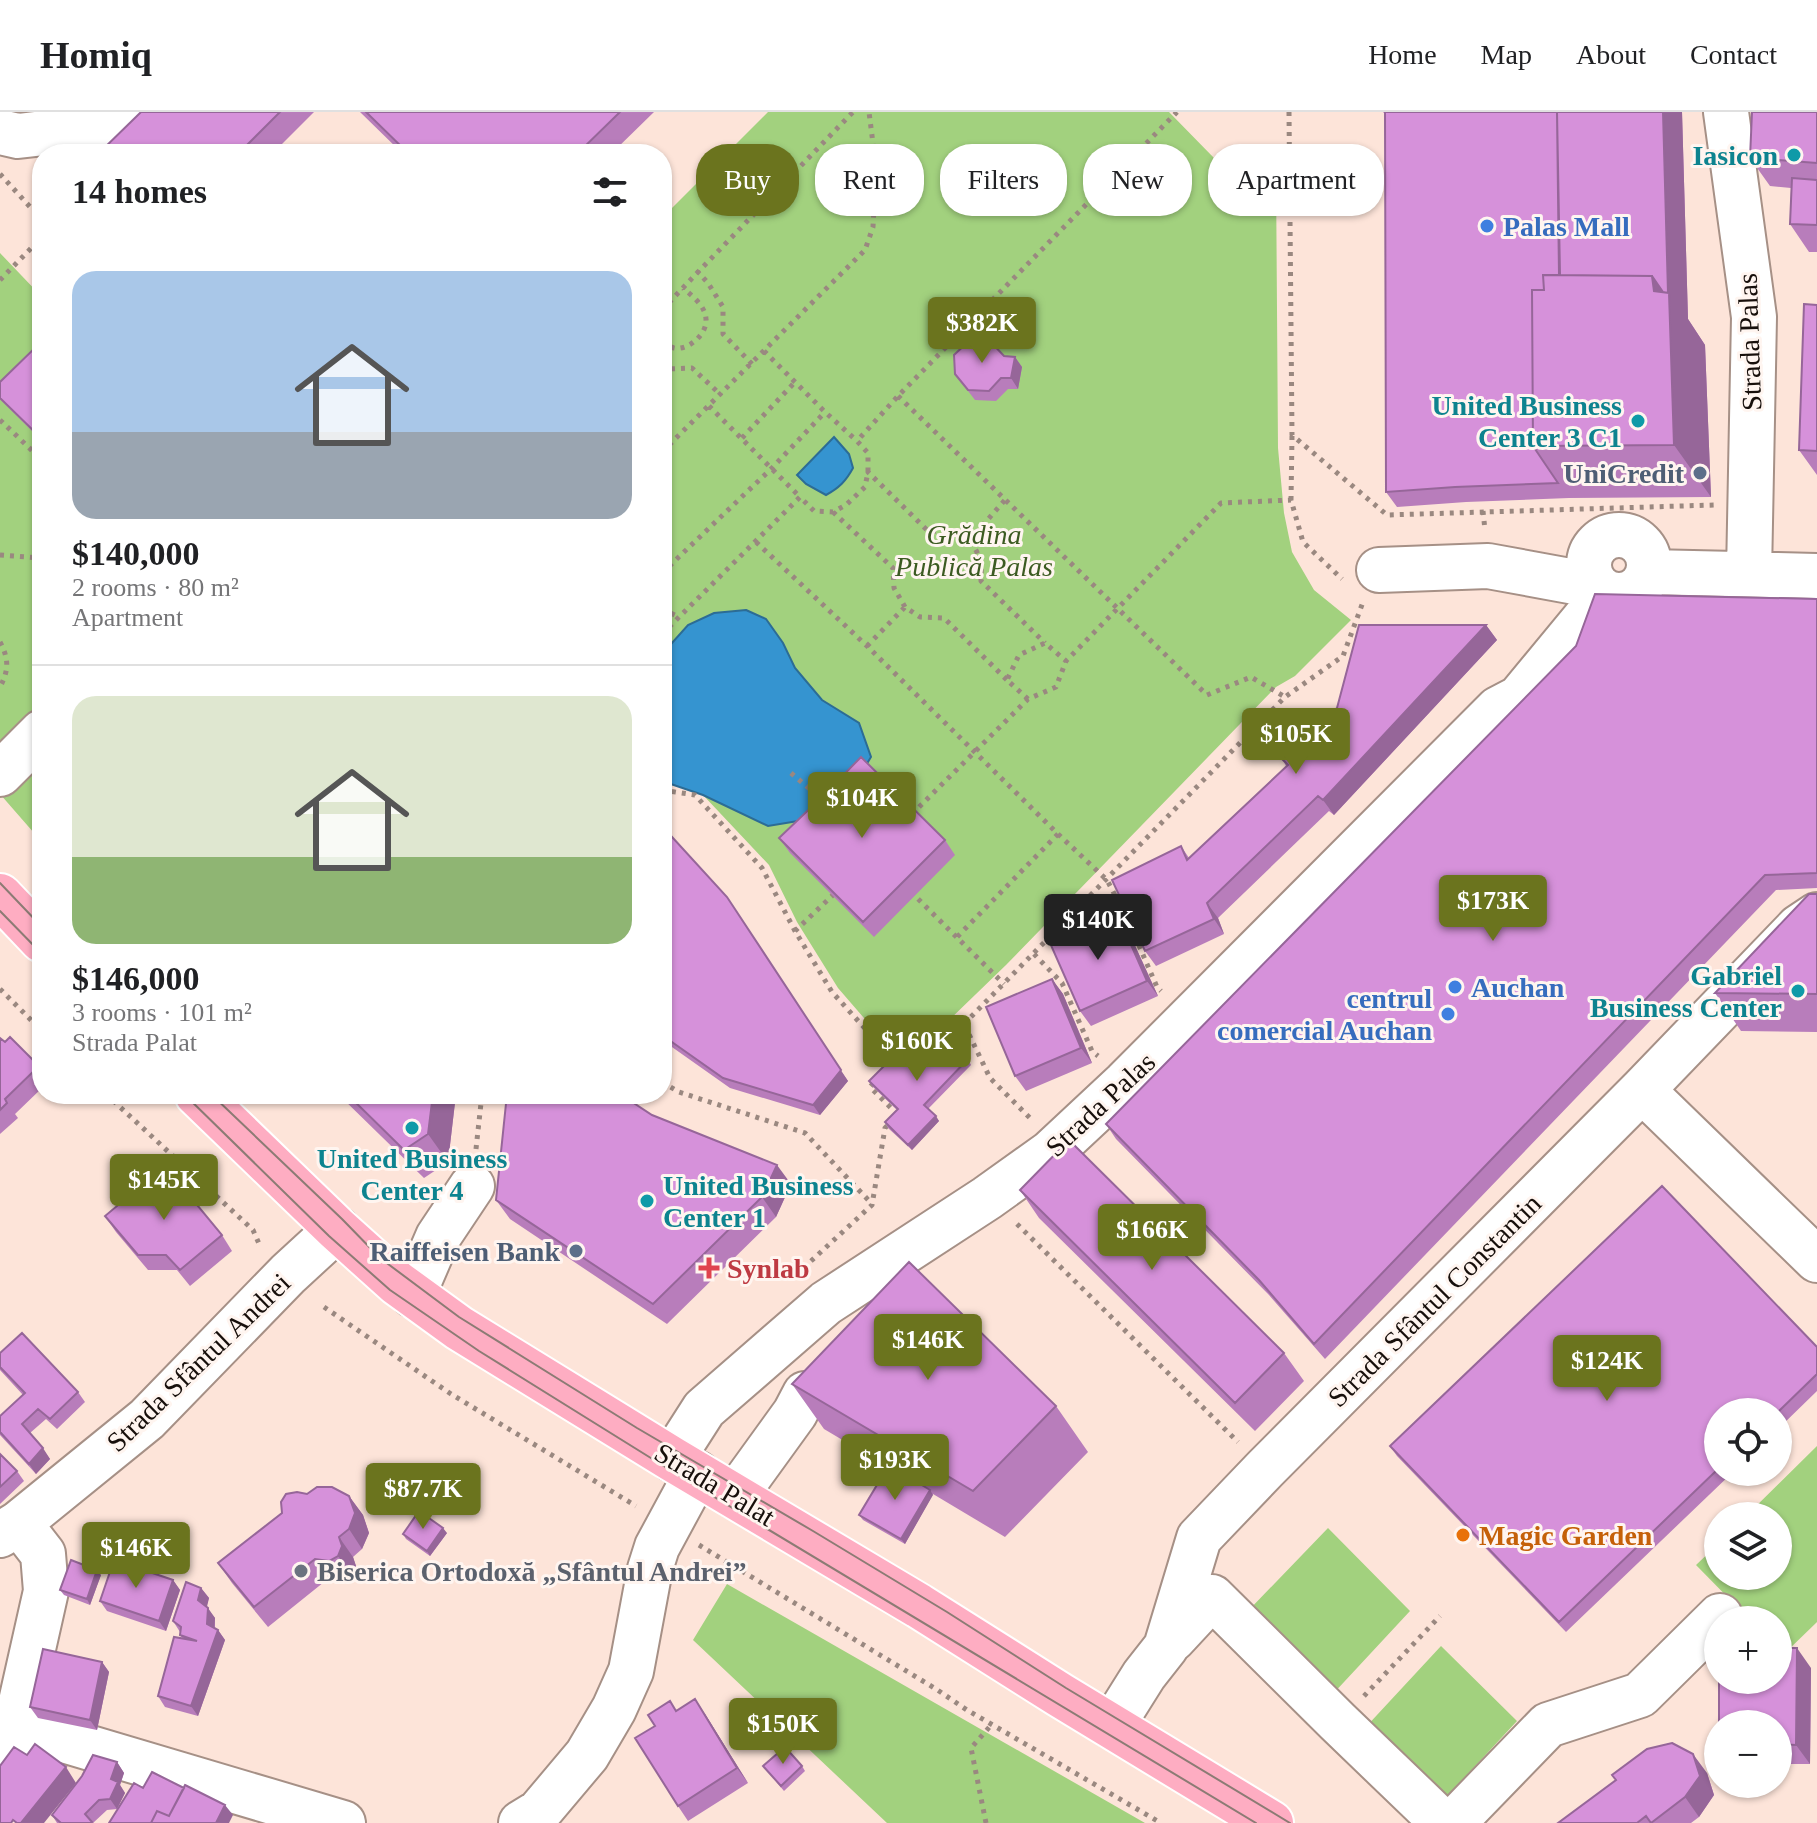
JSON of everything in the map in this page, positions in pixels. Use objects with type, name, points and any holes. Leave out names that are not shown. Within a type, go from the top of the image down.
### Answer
[{"type":"main road","points":[[0,896],[32,930]]},
{"type":"main road","name":"Strada Palat","points":[[207,1104],[397,1283],[459,1328],[1271,1823]]},
{"type":"street","points":[[0,132],[18,136],[89,128],[128,112]]},
{"type":"street","name":"Strada Palas","points":[[1726,112],[1754,317],[1750,555]]},
{"type":"street","points":[[1364,582],[1488,566],[1612,575],[1693,572],[1750,555],[1817,576]]},
{"type":"street","name":"Strada Palas","points":[[521,1823],[539,1812],[587,1755],[614,1709],[631,1671],[650,1569],[704,1409],[826,1303],[962,1215],[1050,1153],[1158,1050],[1498,709],[1548,614],[1612,575]]},
{"type":"street","points":[[0,774],[32,742]]},
{"type":"street","name":"Strada Sfântul Constantin","points":[[1112,1726],[1166,1647],[1199,1538],[1799,927],[1817,915]]},
{"type":"street","points":[[1642,1090],[1817,1260]]},
{"type":"street","points":[[413,1295],[438,1237],[472,1186]]},
{"type":"street","name":"Strada Sfântul Andrei","points":[[337,1229],[288,1274],[147,1419],[9,1529],[43,1554],[46,1591],[12,1743],[343,1823]]},
{"type":"street","points":[[735,1496],[795,1413],[805,1394]]},
{"type":"street","points":[[1166,1647],[1212,1597],[1443,1823]]},
{"type":"street","points":[[1453,1823],[1548,1725],[1640,1695],[1704,1632]]},
{"type":"path","points":[[672,300],[853,112]]},
{"type":"path","points":[[672,442],[865,250],[873,227],[876,167],[869,112]]},
{"type":"path","points":[[857,441],[1177,112]]},
{"type":"path","points":[[937,1038],[964,1024],[1285,697],[1343,656],[1364,582],[1337,576],[1303,542],[1291,500],[1289,112]]},
{"type":"path","points":[[0,174],[32,209]]},
{"type":"path","points":[[0,280],[32,247]]},
{"type":"path","points":[[698,272],[723,307],[723,334],[752,364]]},
{"type":"path","points":[[672,347],[688,346],[704,331],[707,319],[700,304],[683,288]]},
{"type":"path","points":[[950,342],[959,350]]},
{"type":"path","points":[[709,406],[814,511],[833,512],[846,505],[865,487],[868,453],[764,351]]},
{"type":"path","points":[[672,369],[692,368],[721,395]]},
{"type":"path","points":[[742,438],[795,382]]},
{"type":"path","points":[[898,396],[1207,695],[1251,677],[1285,697]]},
{"type":"path","points":[[672,563],[772,468],[825,412]]},
{"type":"path","points":[[0,420],[32,450]]},
{"type":"path","points":[[1292,435],[1387,515],[1721,504],[1731,534],[1750,555]]},
{"type":"path","points":[[868,472],[928,531],[951,531],[969,541],[980,560],[981,581],[1066,661]]},
{"type":"path","points":[[672,624],[800,497]]},
{"type":"path","points":[[969,541],[1005,500]]},
{"type":"path","points":[[903,823],[1028,699],[1056,687],[1066,661],[1221,503],[1291,500]]},
{"type":"path","points":[[833,512],[893,568],[894,588],[905,607],[920,617],[944,618],[1028,699]]},
{"type":"path","points":[[756,542],[1107,880],[1157,987],[1167,997]]},
{"type":"path","points":[[0,555],[32,557]]},
{"type":"path","points":[[867,646],[905,607]]},
{"type":"path","points":[[672,614],[679,617]]},
{"type":"path","points":[[0,642],[7,655],[6,677],[0,687]]},
{"type":"path","points":[[1007,680],[1019,655],[1045,643]]},
{"type":"path","points":[[791,773],[826,803]]},
{"type":"path","points":[[672,792],[695,795],[762,868],[832,992],[870,1034],[898,1058]]},
{"type":"path","points":[[957,937],[1058,834]]},
{"type":"path","points":[[795,931],[843,885]]},
{"type":"path","points":[[904,885],[1004,984]]},
{"type":"path","points":[[1034,954],[1062,983],[1092,1051],[1103,1061]]},
{"type":"path","points":[[0,989],[32,1021]]},
{"type":"path","points":[[964,1024],[990,1078],[1037,1125]]},
{"type":"path","points":[[888,1068],[911,1051]]},
{"type":"path","points":[[811,1261],[872,1205],[885,1128],[898,1115],[870,1087],[879,1077]]},
{"type":"path","points":[[672,1088],[805,1133],[872,1205]]},
{"type":"path","points":[[117,1104],[253,1230],[260,1247]]},
{"type":"path","points":[[472,1186],[481,1104]]},
{"type":"path","points":[[1011,1218],[1265,1469]]},
{"type":"path","points":[[324,1307],[451,1394],[640,1509]]},
{"type":"path","points":[[689,1539],[1161,1823]]},
{"type":"path","points":[[1338,1722],[1440,1616]]},
{"type":"path","points":[[986,1823],[971,1748],[992,1724]]},
{"type":"green space","name":"Grădina Publică Palas","points":[[768,112],[1169,112],[1208,152],[1208,216],[1276,216],[1278,448],[1284,513],[1292,552],[1314,590],[1351,620],[1295,676],[1276,687],[945,1024],[903,1038],[870,1025],[838,988],[797,922],[769,865],[703,795],[672,784],[672,208],[696,184],[696,216],[799,216],[799,144],[736,144]]},
{"type":"green space","points":[[0,253],[32,287],[32,360],[0,390]]},
{"type":"green space","points":[[0,399],[32,430],[32,831],[0,794]]},
{"type":"green space","points":[[1817,1446],[1817,1622],[1792,1646],[1792,1606],[1736,1606],[1721,1590],[1792,1590],[1792,1502],[1760,1502],[1776,1486],[1792,1486],[1792,1471]]},
{"type":"green space","points":[[1328,1528],[1410,1611],[1331,1696],[1247,1612]]},
{"type":"green space","points":[[1704,1557],[1704,1573],[1696,1565]]},
{"type":"green space","points":[[727,1584],[1145,1823],[887,1823],[693,1640]]},
{"type":"green space","points":[[1441,1646],[1517,1721],[1440,1804],[1364,1729]]},
{"type":"water","points":[[834,437],[849,454],[853,468],[842,484],[826,495],[797,475]]},
{"type":"water","points":[[746,610],[766,619],[783,643],[795,668],[822,700],[859,723],[871,757],[849,793],[810,819],[768,826],[703,795],[672,784],[672,643],[688,625],[714,613]]},
{"type":"building","points":[[141,112],[280,112],[248,144],[108,144]]},
{"type":"building","points":[[366,112],[620,112],[587,144],[399,144]]},
{"type":"building","name":"Palas Mall","points":[[1385,112],[1557,112],[1560,275],[1543,275],[1544,290],[1532,290],[1533,446],[1558,483],[1386,492]]},
{"type":"building","points":[[1557,112],[1663,112],[1668,293],[1663,292],[1652,276],[1559,275]]},
{"type":"building","points":[[1752,112],[1817,112],[1817,163],[1750,158]]},
{"type":"building","points":[[1792,178],[1817,180],[1817,225],[1790,224]]},
{"type":"building","points":[[1543,275],[1652,276],[1654,291],[1669,293],[1674,445],[1533,446],[1532,290],[1544,290]]},
{"type":"building","points":[[1804,304],[1817,305],[1817,451],[1799,450]]},
{"type":"building","points":[[970,340],[989,340],[1004,356],[1015,357],[1011,378],[1001,378],[989,391],[968,390],[955,374],[954,355]]},
{"type":"building","points":[[32,351],[32,429],[0,398],[0,382]]},
{"type":"building","name":"centrul comercial Auchan","points":[[1595,594],[1817,599],[1817,873],[1765,875],[1314,1344],[1259,1280],[1106,1124],[1576,646]]},
{"type":"building","points":[[1359,625],[1486,625],[1323,800],[1318,796],[1207,903],[1214,919],[1145,951],[1112,880],[1181,846],[1187,860],[1288,765],[1283,760],[1337,708]]},
{"type":"building","points":[[861,757],[945,840],[863,922],[779,838]]},
{"type":"building","points":[[672,837],[727,897],[841,1070],[813,1105],[723,1078],[672,1042]]},
{"type":"building","points":[[1809,894],[1817,894],[1817,994],[1715,993]]},
{"type":"building","points":[[1117,913],[1147,981],[1080,1011],[1050,943]]},
{"type":"building","points":[[1052,979],[1081,1048],[1015,1076],[986,1007]]},
{"type":"building","points":[[940,1033],[968,1059],[924,1105],[936,1116],[908,1145],[885,1122],[898,1109],[869,1081],[890,1060]]},
{"type":"building","points":[[10,1037],[32,1059],[32,1073],[5,1099],[7,1103],[0,1110],[0,1038],[5,1042]]},
{"type":"building","points":[[357,1104],[432,1104],[428,1134],[404,1150]]},
{"type":"building","name":"United Business Center 1","points":[[506,1104],[635,1104],[652,1115],[777,1165],[762,1197],[653,1304],[496,1200]]},
{"type":"building","points":[[1069,1140],[1284,1353],[1235,1403],[1020,1190]]},
{"type":"building","points":[[154,1175],[174,1177],[222,1235],[180,1270],[166,1255],[138,1255],[105,1216]]},
{"type":"building","points":[[1662,1186],[1817,1347],[1817,1374],[1792,1398],[1704,1398],[1704,1482],[1559,1622],[1390,1446]]},
{"type":"building","points":[[909,1262],[1056,1406],[973,1491],[792,1384]]},
{"type":"building","points":[[22,1333],[78,1392],[50,1419],[38,1409],[22,1424],[43,1448],[29,1464],[0,1432],[0,1416],[25,1393],[0,1367],[0,1353]]},
{"type":"building","points":[[0,1454],[17,1471],[0,1487]]},
{"type":"building","points":[[889,1465],[930,1490],[901,1539],[859,1515]]},
{"type":"building","points":[[317,1487],[332,1487],[349,1496],[355,1513],[349,1529],[339,1537],[342,1546],[338,1556],[329,1561],[315,1559],[254,1607],[218,1563],[282,1513],[281,1502],[286,1494],[307,1494]]},
{"type":"building","points":[[419,1511],[443,1528],[427,1551],[403,1534]]},
{"type":"building","points":[[71,1560],[97,1570],[87,1599],[60,1590]]},
{"type":"building","points":[[114,1560],[173,1580],[159,1621],[100,1601]]},
{"type":"building","points":[[186,1582],[201,1588],[198,1600],[208,1608],[207,1624],[218,1630],[191,1706],[158,1696],[174,1637],[197,1641],[180,1635],[181,1627],[173,1621]]},
{"type":"building","points":[[1792,1648],[1797,1648],[1796,1745],[1792,1745],[1792,1710],[1719,1710],[1719,1694],[1792,1694]]},
{"type":"building","points":[[43,1649],[102,1662],[90,1720],[30,1707]]},
{"type":"building","points":[[695,1699],[737,1768],[678,1806],[635,1738],[655,1726],[648,1715],[670,1701],[676,1711]]},
{"type":"building","points":[[1672,1743],[1693,1754],[1700,1776],[1685,1797],[1651,1823],[1646,1816],[1637,1823],[1558,1823],[1616,1780],[1612,1775],[1647,1749]]},
{"type":"building","points":[[35,1744],[66,1767],[21,1823],[13,1820],[11,1823],[0,1823],[0,1766],[14,1747],[27,1755]]},
{"type":"building","points":[[785,1747],[802,1766],[781,1786],[763,1766]]},
{"type":"building","points":[[93,1755],[117,1762],[111,1779],[118,1782],[110,1799],[99,1800],[85,1814],[90,1823],[61,1823],[52,1815],[82,1776]]},
{"type":"building","points":[[152,1772],[184,1788],[169,1816],[157,1811],[151,1823],[109,1823],[134,1783],[143,1788]]},
{"type":"building","points":[[185,1785],[225,1805],[216,1823],[151,1823],[157,1811],[169,1816]]},
{"type":"tram line","points":[[0,883],[32,917]]},
{"type":"tram line","points":[[0,911],[32,944]]},
{"type":"tram line","points":[[194,1104],[329,1236],[390,1290],[479,1351],[691,1483],[1256,1823]]},
{"type":"tram line","points":[[221,1104],[380,1258],[459,1317],[1290,1823]]},
{"type":"place","name":"Iasicon","points":[[1794,155]]},
{"type":"place","name":"Palas Mall","points":[[1487,226]]},
{"type":"place","name":"United Business Center 3 C1","points":[[1638,421]]},
{"type":"place","name":"UniCredit","points":[[1700,473]]},
{"type":"place","name":"Auchan","points":[[1455,987]]},
{"type":"place","name":"Gabriel Business Center","points":[[1798,991]]},
{"type":"place","name":"centrul comercial Auchan","points":[[1448,1014]]},
{"type":"place","name":"United Business Center 4","points":[[412,1128]]},
{"type":"place","name":"United Business Center 1","points":[[647,1201]]},
{"type":"place","name":"Raiffeisen Bank","points":[[576,1251]]},
{"type":"place","name":"Synlab","points":[[709,1268]]},
{"type":"place","name":"Magic Garden","points":[[1463,1535]]},
{"type":"place","name":"Biserica Ortodoxă „Sfântul Andrei”","points":[[301,1571]]}]
